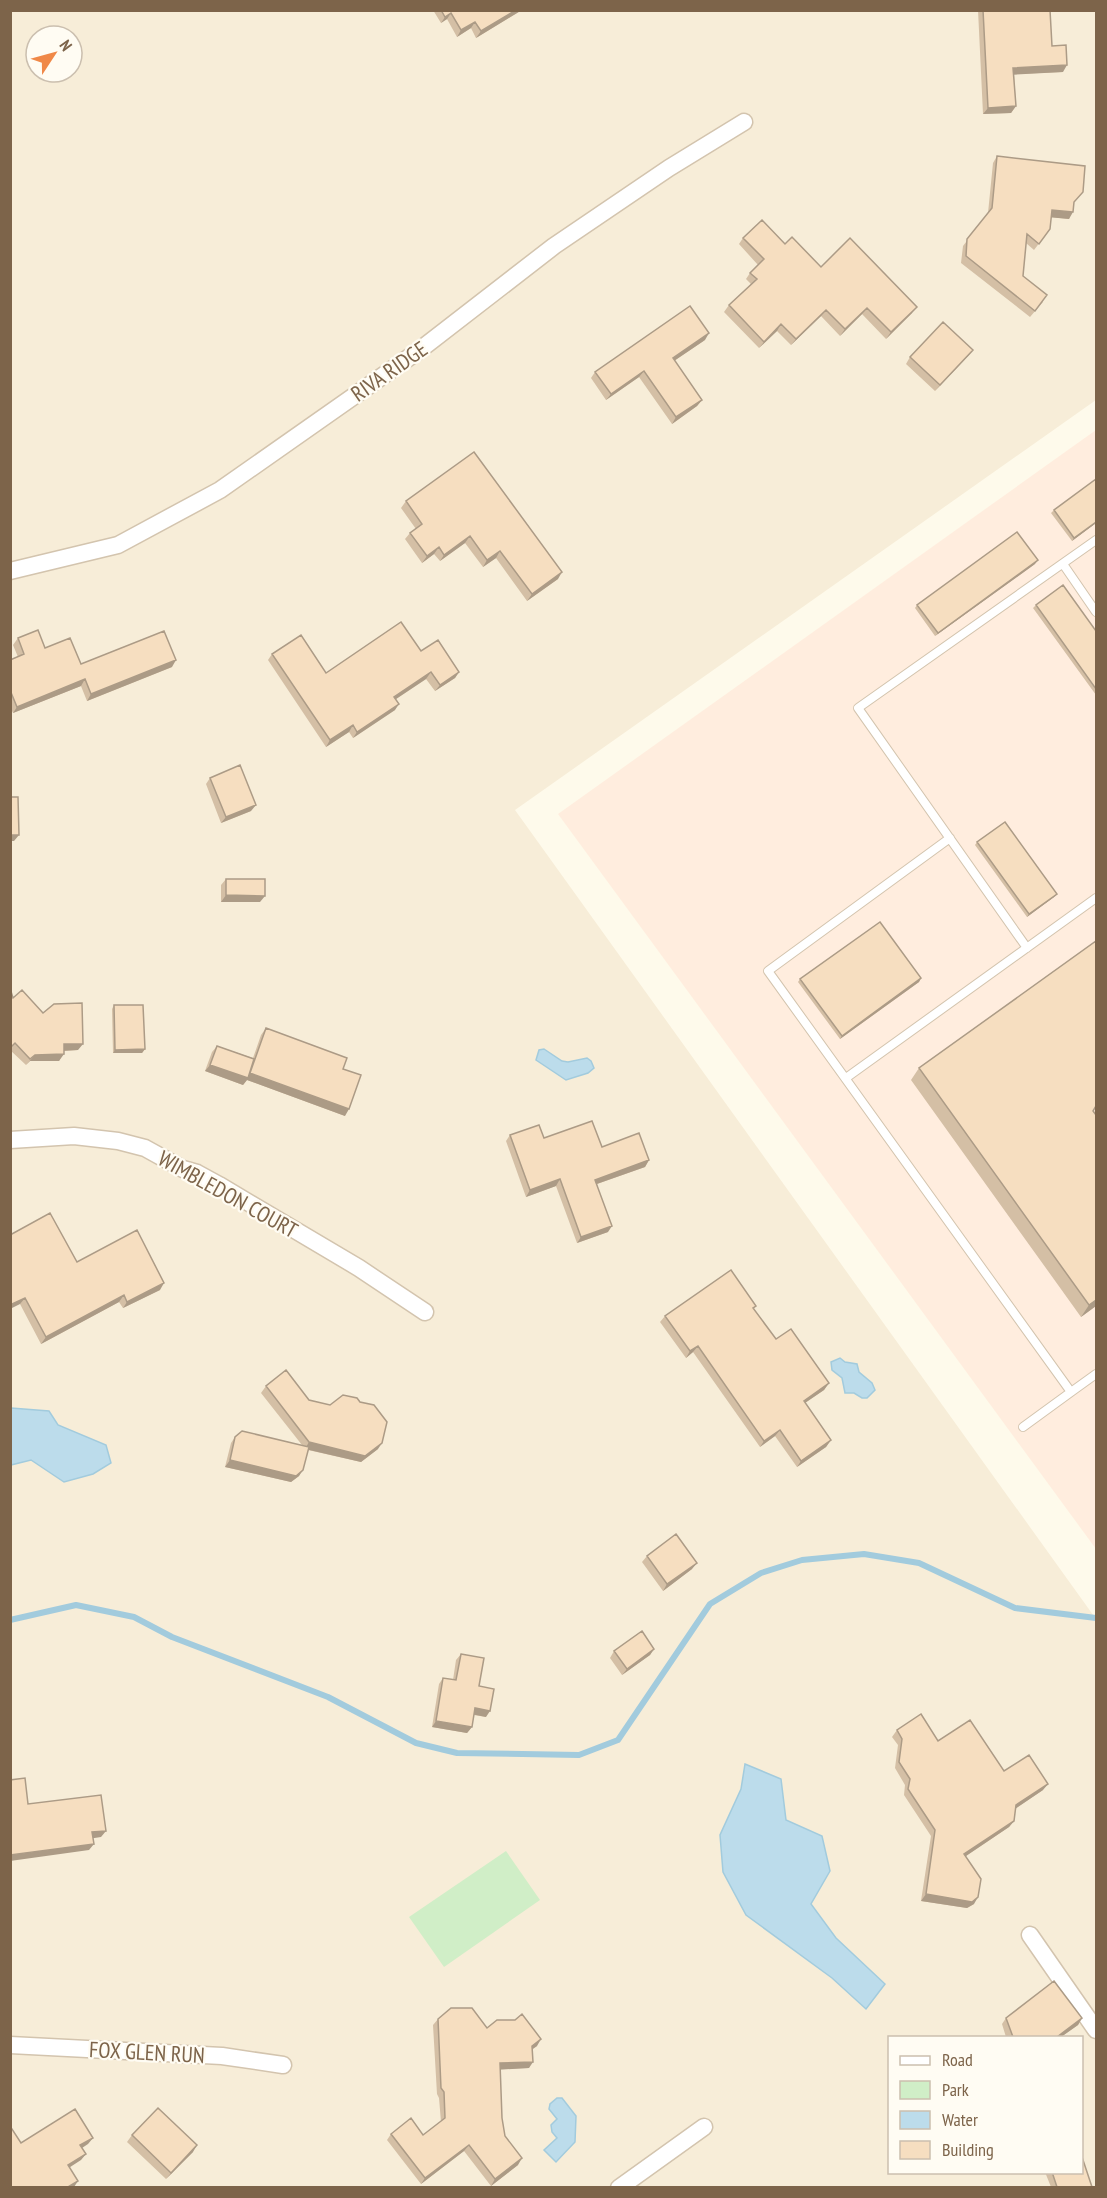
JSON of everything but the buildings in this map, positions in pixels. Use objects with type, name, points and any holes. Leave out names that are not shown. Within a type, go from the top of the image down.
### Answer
[{"type":"street","name":"RIVA RIDGE","points":[[10,571],[118,545],[220,490],[422,349],[554,246],[669,168],[744,122]]},
{"type":"street","name":"WIMBLEDON COURT","points":[[10,1140],[74,1136],[118,1141],[145,1148],[219,1185],[359,1268],[425,1312]]},
{"type":"street","points":[[1030,1935],[1096,2030]]},
{"type":"street","name":"FOX GLEN RUN","points":[[10,2045],[222,2056],[283,2065]]},
{"type":"street","points":[[619,2187],[704,2127]]},
{"type":"lane","points":[[1027,948],[858,708],[1096,540]]},
{"type":"lane","points":[[1063,564],[1096,612]]},
{"type":"lane","points":[[950,838],[768,971],[1071,1392]]},
{"type":"lane","points":[[846,1078],[1096,898]]},
{"type":"lane","points":[[1023,1427],[1096,1374]]},
{"type":"shaded area","points":[[11,11],[1096,11],[1096,400],[515,810],[1096,1619],[1096,2187],[11,2188]]},
{"type":"shaded area","points":[[1096,430],[1096,1549],[558,814]]},
{"type":"green space","points":[[506,1851],[540,1900],[444,1967],[409,1917]]},
{"type":"water","points":[[544,1049],[562,1061],[587,1058],[594,1068],[588,1073],[566,1080],[536,1060],[539,1050]]},
{"type":"water","points":[[840,1358],[845,1362],[857,1364],[859,1372],[872,1383],[875,1390],[867,1398],[854,1393],[845,1393],[842,1378],[832,1370],[831,1362]]},
{"type":"water","points":[[11,1408],[49,1411],[58,1425],[106,1445],[111,1463],[93,1474],[64,1482],[31,1460],[11,1465]]},
{"type":"water","points":[[745,1764],[781,1779],[786,1820],[822,1836],[830,1871],[811,1904],[836,1938],[885,1984],[866,2009],[832,1978],[746,1915],[723,1872],[720,1835],[741,1789]]},
{"type":"water","points":[[557,2098],[562,2098],[576,2116],[575,2142],[556,2162],[544,2150],[557,2138],[552,2132],[551,2125],[557,2119],[549,2109],[550,2104]]},
{"type":"waterway","points":[[10,1620],[76,1605],[134,1617],[172,1637],[328,1697],[416,1743],[457,1753],[579,1755],[618,1740],[710,1604],[761,1573],[802,1560],[864,1554],[919,1563],[1015,1608],[1096,1618]]}]
